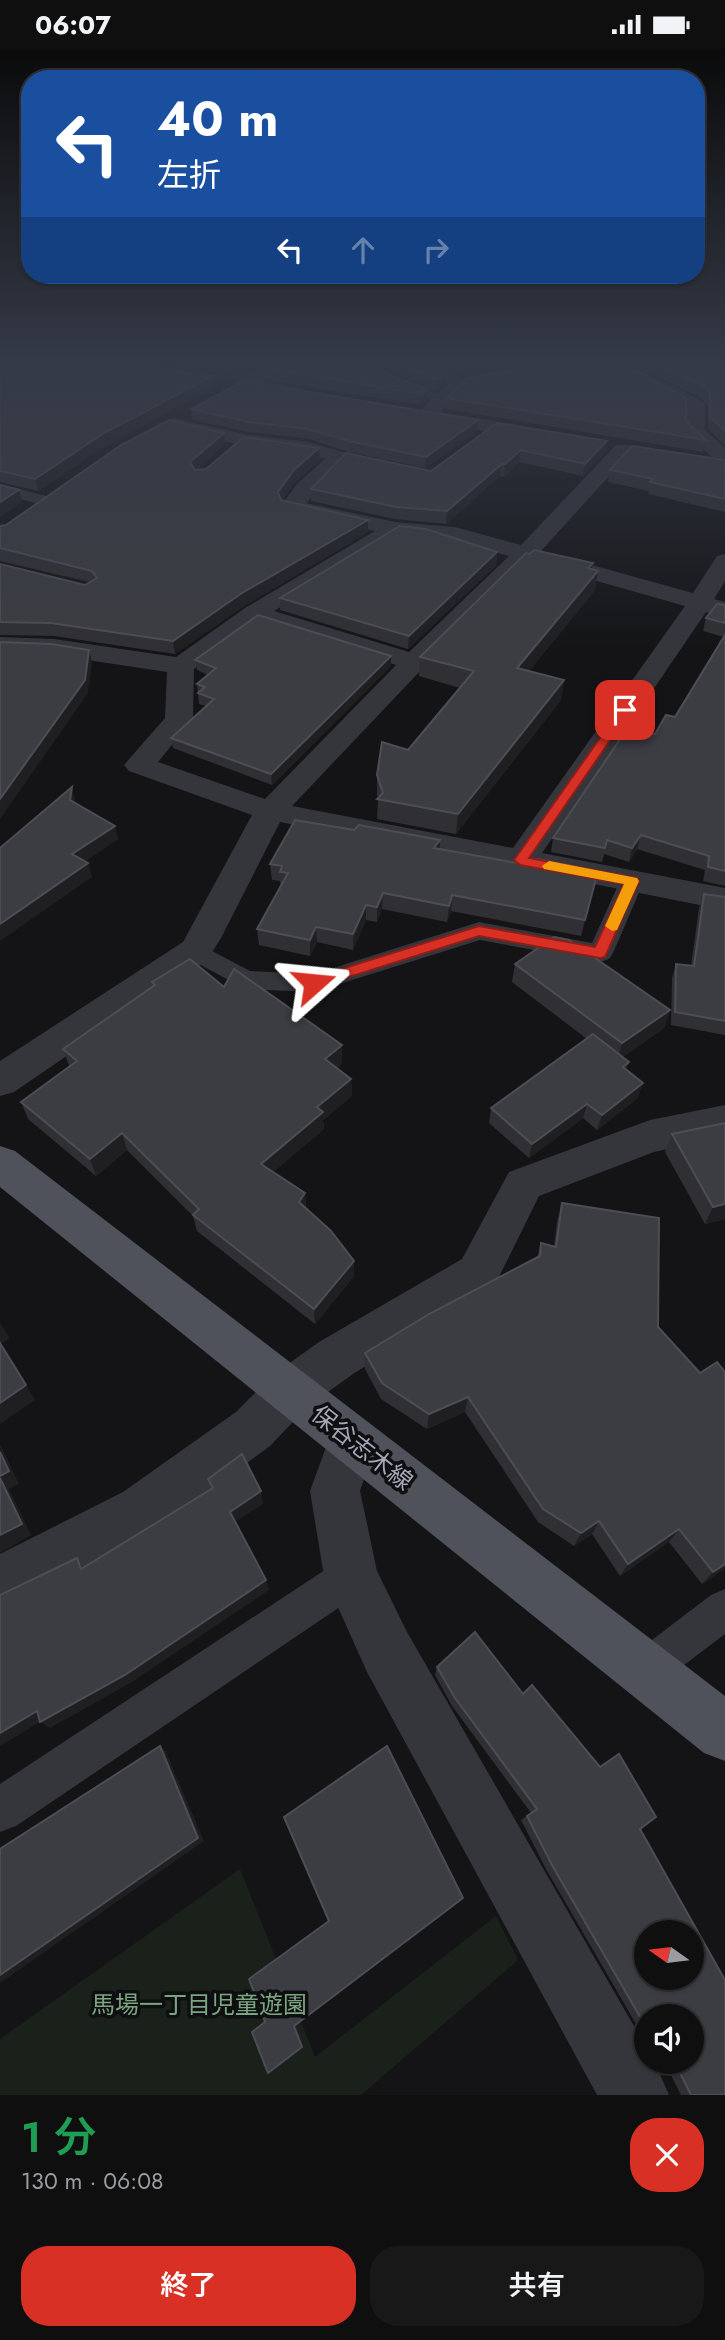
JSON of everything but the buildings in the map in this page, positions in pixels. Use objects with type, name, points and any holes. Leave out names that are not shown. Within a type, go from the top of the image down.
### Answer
[{"type":"main road","name":"保谷志木線","points":[[0,1163],[725,1733]]},
{"type":"street","points":[[343,459],[305,489],[292,506],[395,529],[455,534],[713,606]]},
{"type":"street","points":[[0,1081],[195,951],[270,811],[414,662],[620,459]]},
{"type":"street","points":[[699,461],[725,465]]},
{"type":"street","points":[[22,515],[64,486]]},
{"type":"street","points":[[0,645],[54,647],[181,666],[254,613],[395,529]]},
{"type":"street","points":[[520,860],[713,606],[725,561]]},
{"type":"street","points":[[254,613],[414,662]]},
{"type":"street","points":[[181,666],[179,719],[139,765],[270,811],[725,899]]},
{"type":"street","points":[[0,1583],[141,1510],[253,1429],[290,1391],[336,1358],[478,1273],[524,1184],[650,1136],[725,1121]]},
{"type":"street","points":[[352,1440],[335,1491],[351,1576],[387,1652],[635,2095]]},
{"type":"lane","points":[[0,489],[44,500]]},
{"type":"lane","points":[[195,951],[245,980],[314,983],[479,931],[600,953],[632,881]]},
{"type":"lane","points":[[0,1810],[351,1576]]},
{"type":"lane","points":[[645,1670],[725,1609]]},
{"type":"green space","name":"馬場一丁目児童遊園","points":[[240,1869],[315,2057],[496,1916],[518,1960],[361,2095],[0,2095],[0,2039]]},
{"type":"slow traffic","points":[[549,866],[632,881],[612,926]]},
{"type":"route","points":[[314,983],[479,931],[600,953],[632,881],[520,860],[625,710]]}]
